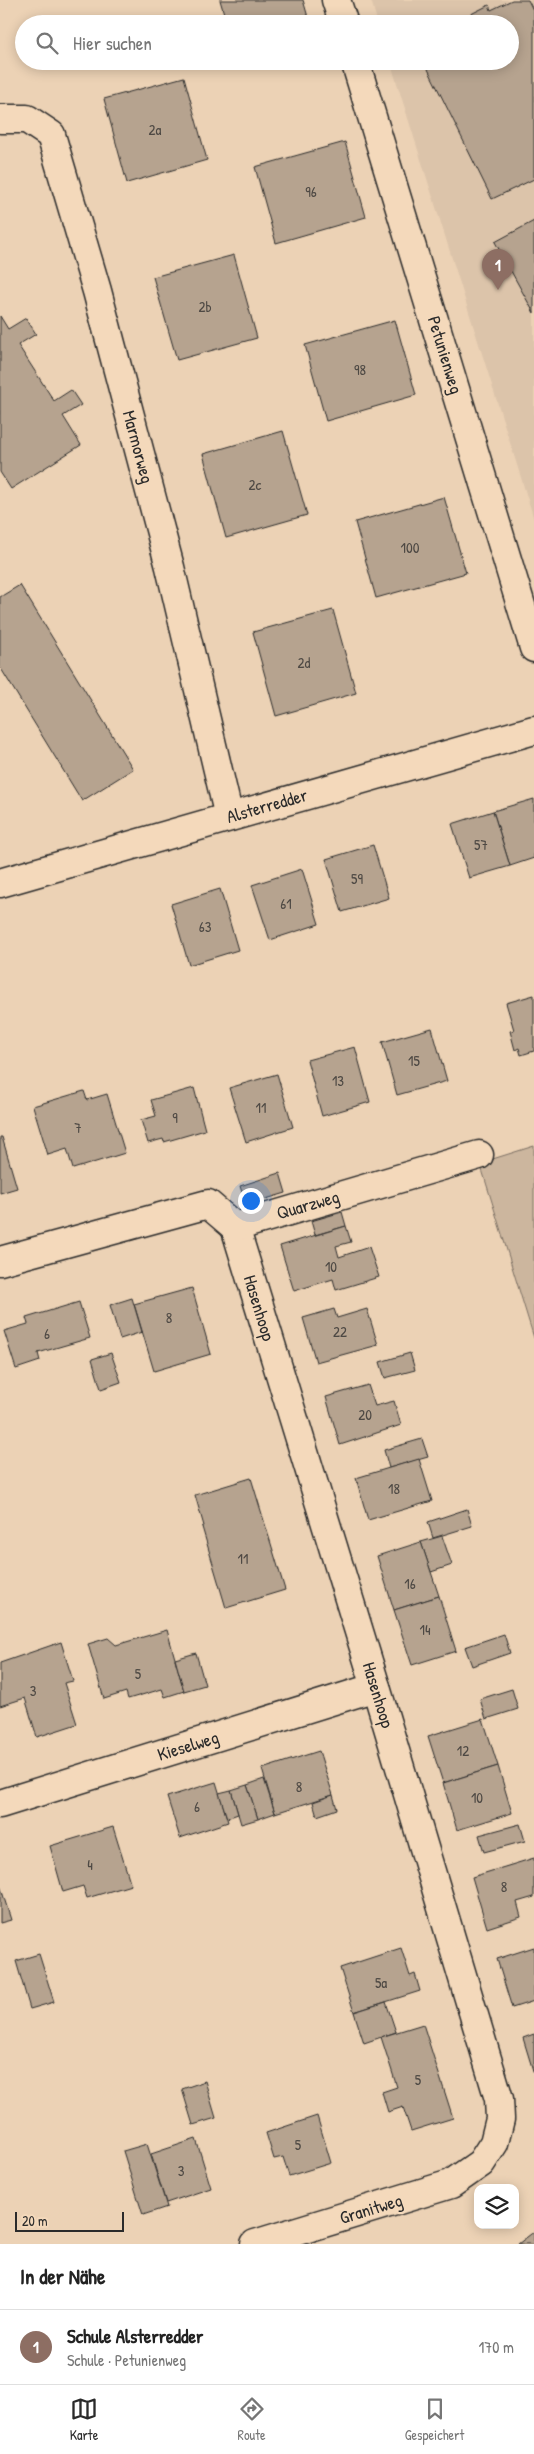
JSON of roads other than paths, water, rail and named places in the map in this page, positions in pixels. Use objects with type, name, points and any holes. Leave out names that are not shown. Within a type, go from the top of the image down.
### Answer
[{"type":"street","points":[[336,0],[341,15]]},
{"type":"street","name":"Petunienweg","points":[[358,70],[534,648]]},
{"type":"street","name":"Marmorweg","points":[[0,118],[27,119],[51,136],[97,291],[168,557],[228,817]]},
{"type":"street","name":"Alsterredder","points":[[0,883],[534,730]]},
{"type":"street","name":"Quarzweg","points":[[235,1227],[479,1155]]},
{"type":"street","points":[[0,1261],[208,1204],[235,1227]]},
{"type":"street","name":"Hasenhoop","points":[[235,1227],[376,1687],[499,2099],[500,2119],[494,2143],[481,2163]]},
{"type":"street","name":"Kieselweg","points":[[0,1804],[376,1687]]},
{"type":"street","name":"Granitweg","points":[[255,2244],[451,2184],[481,2163]]},
{"type":"place","name":"Schule Alsterredder","points":[[498,290]]}]
